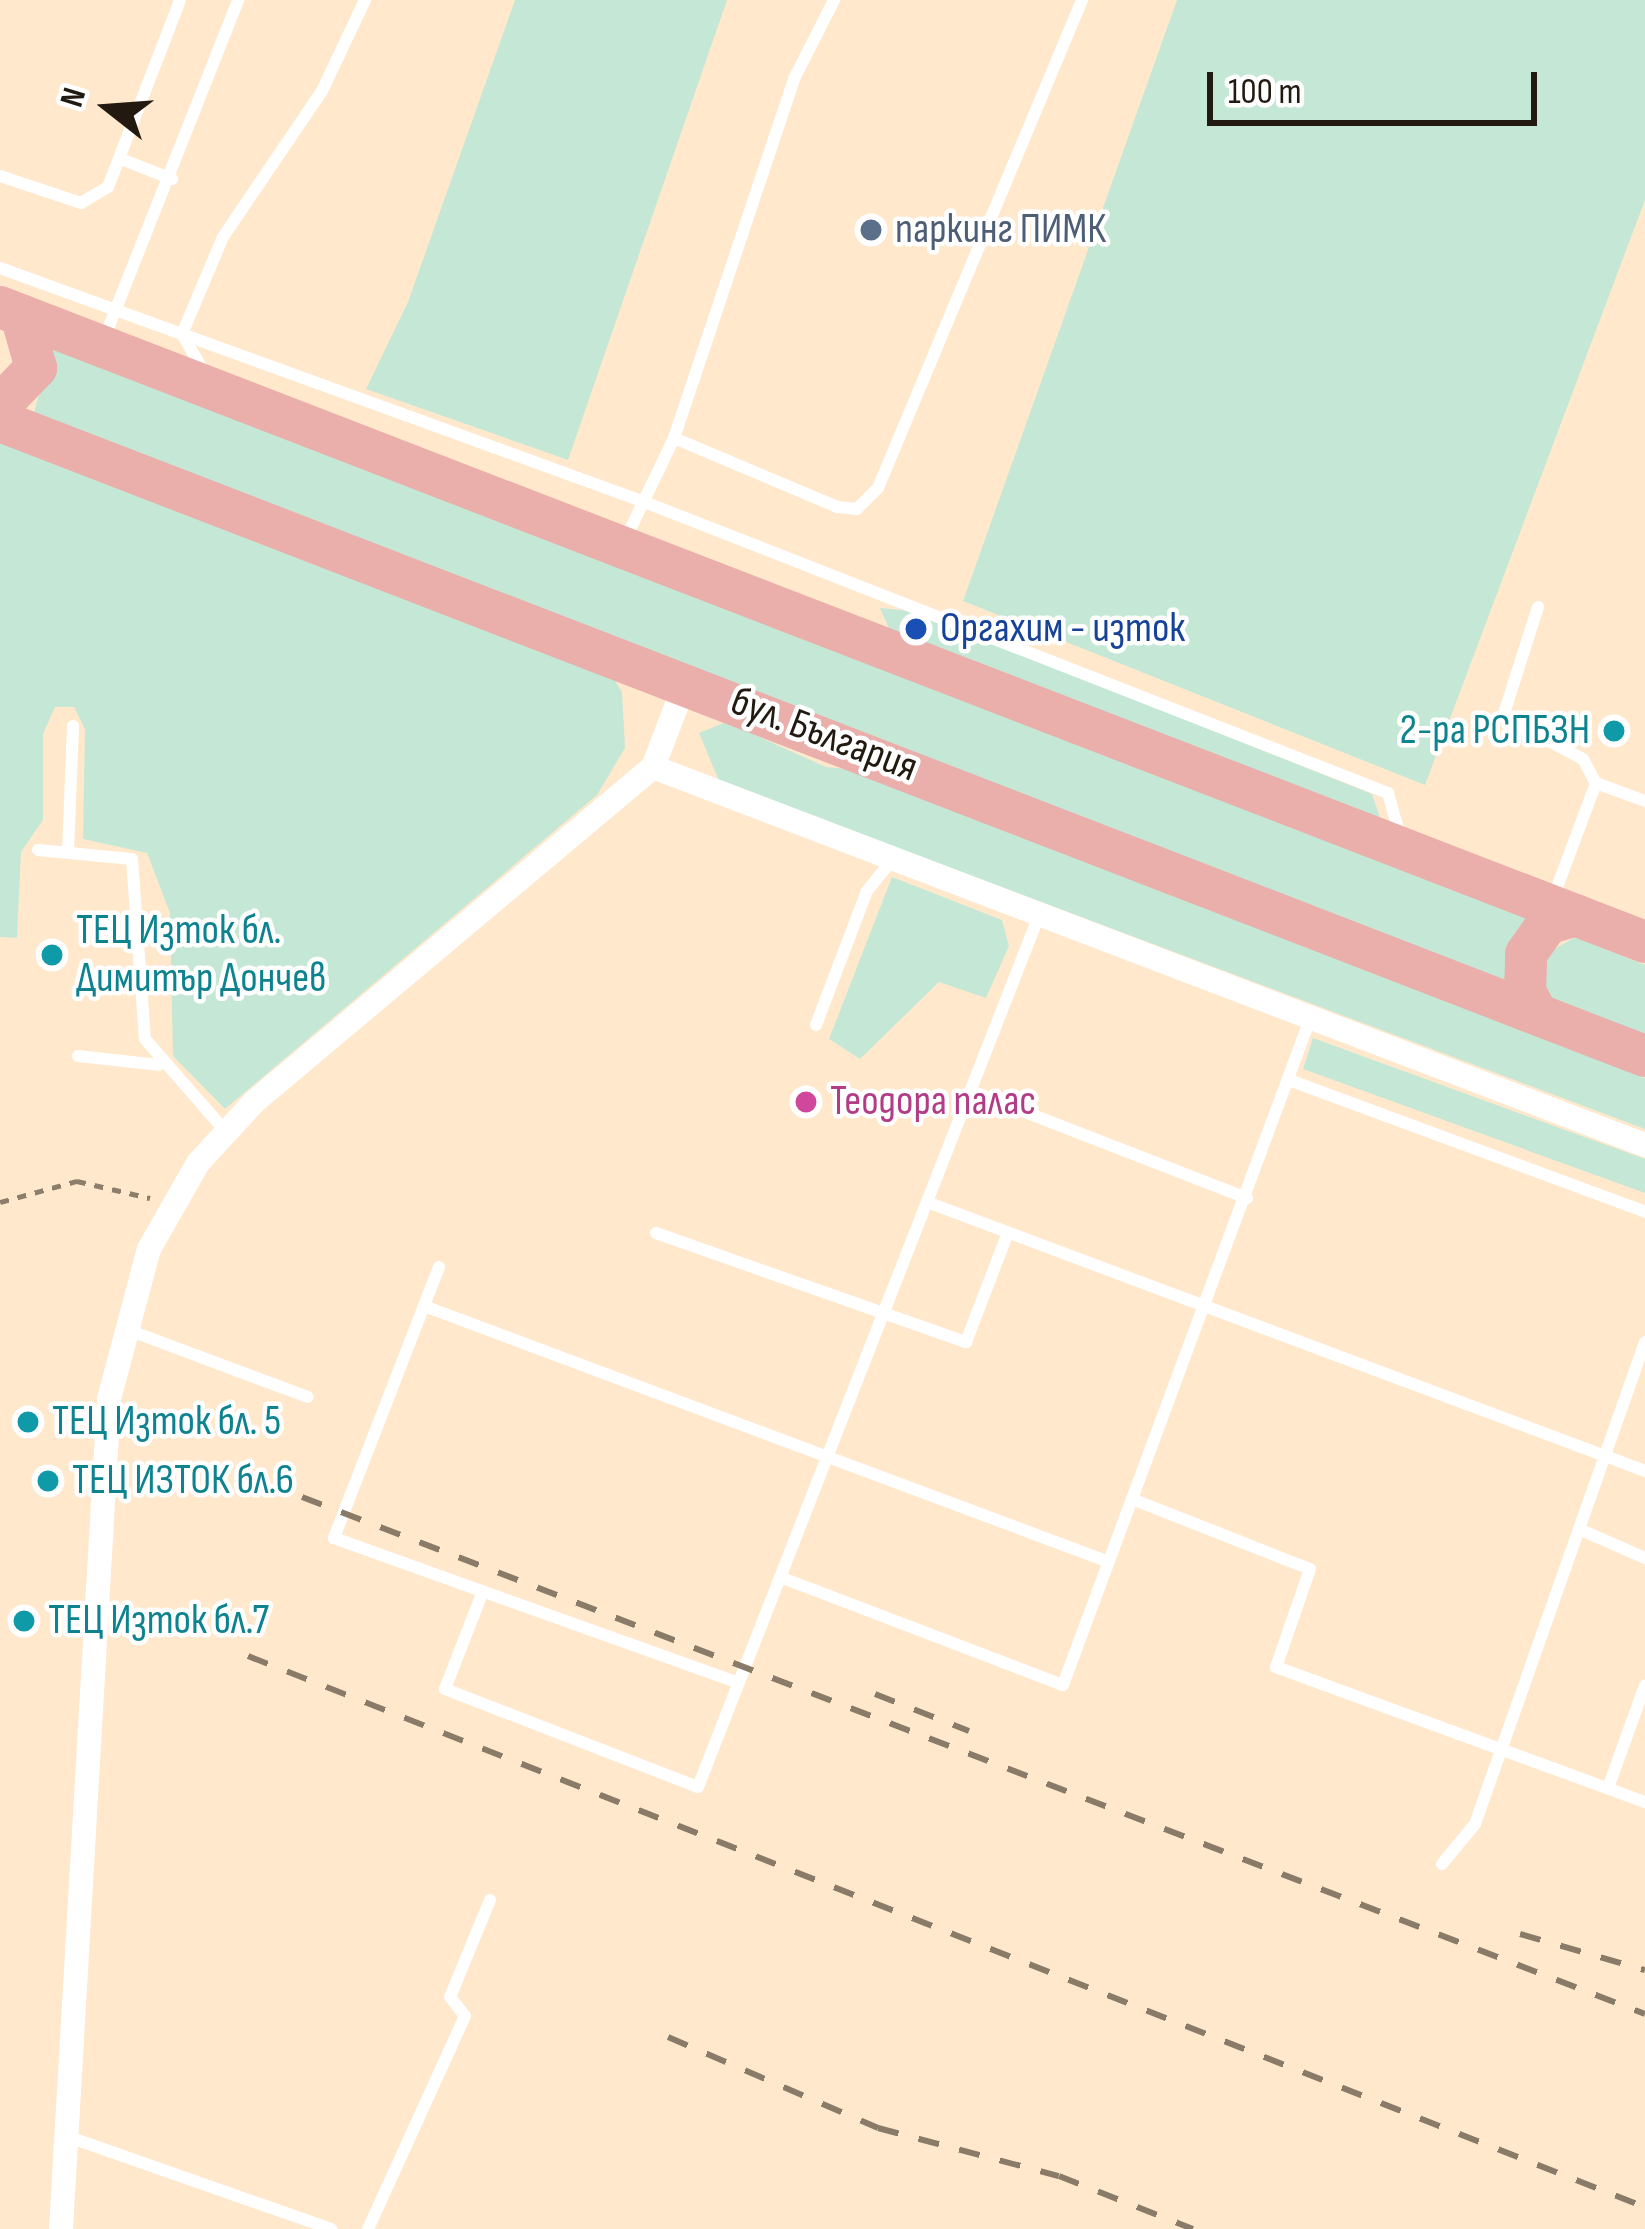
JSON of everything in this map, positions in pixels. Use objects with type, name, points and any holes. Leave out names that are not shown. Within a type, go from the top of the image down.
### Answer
[{"type":"highway","points":[[5,288],[108,327],[213,387],[338,415],[622,546],[1645,942]]},
{"type":"highway","points":[[0,404],[36,368],[5,288]]},
{"type":"highway","name":"бул. България","points":[[0,421],[686,681],[1645,1056]]},
{"type":"highway","points":[[1538,1014],[1525,991],[1526,954],[1563,910]]},
{"type":"street","points":[[61,2229],[104,1462],[122,1328],[171,1204],[226,1132],[653,767],[686,681]]},
{"type":"street","points":[[653,767],[1038,918],[1645,1145]]},
{"type":"lane","points":[[0,176],[81,203],[108,187],[181,0]]},
{"type":"lane","points":[[238,0],[172,179],[108,327],[182,334],[338,415],[642,502],[1388,794],[1399,849]]},
{"type":"lane","points":[[182,334],[223,237],[322,91],[364,0]]},
{"type":"lane","points":[[622,546],[674,438],[794,80],[835,0]]},
{"type":"lane","points":[[674,438],[837,508],[856,508],[878,488],[1082,0]]},
{"type":"lane","points":[[121,159],[172,179]]},
{"type":"lane","points":[[182,334],[213,387]]},
{"type":"lane","points":[[1538,607],[1503,717],[1583,759],[1596,783],[1645,801]]},
{"type":"lane","points":[[68,851],[73,726]]},
{"type":"lane","points":[[1563,910],[1596,783]]},
{"type":"lane","points":[[38,850],[117,854],[137,870],[146,1040],[159,1065],[226,1132]]},
{"type":"lane","points":[[816,1025],[867,891],[891,861]]},
{"type":"lane","points":[[483,1591],[445,1689],[698,1787],[1038,918]]},
{"type":"lane","points":[[780,1576],[1063,1685],[1310,1019]]},
{"type":"lane","points":[[78,1056],[159,1065]]},
{"type":"lane","points":[[1288,1080],[1645,1212]]},
{"type":"lane","points":[[971,1091],[1247,1198]]},
{"type":"lane","points":[[927,1202],[1205,1310],[1645,1471]]},
{"type":"lane","points":[[656,1233],[883,1317],[966,1342],[1007,1235]]},
{"type":"lane","points":[[439,1267],[334,1538],[738,1683]]},
{"type":"lane","points":[[424,1306],[1109,1562]]},
{"type":"lane","points":[[122,1328],[308,1396]]},
{"type":"lane","points":[[1442,1864],[1466,1842],[1645,1342]]},
{"type":"lane","points":[[1132,1499],[1310,1569],[1276,1667],[1645,1802]]},
{"type":"lane","points":[[1579,1529],[1645,1558]]},
{"type":"lane","points":[[1608,1789],[1645,1685]]},
{"type":"lane","points":[[368,2229],[465,2016],[450,1997],[490,1900]]},
{"type":"lane","points":[[65,2136],[331,2229]]},
{"type":"path","points":[[0,1202],[77,1181],[171,1204]]},
{"type":"green space","points":[[515,0],[727,0],[568,460],[366,389],[408,302]]},
{"type":"green space","points":[[1177,0],[1645,0],[1645,200],[1425,785],[963,601]]},
{"type":"green space","points":[[52,348],[1530,916],[1507,985],[33,416]]},
{"type":"green space","points":[[0,433],[614,679],[622,692],[625,748],[597,795],[225,1109],[173,1056],[170,913],[147,853],[83,839],[85,729],[74,707],[55,707],[43,734],[43,820],[21,852],[17,938],[0,937]]},
{"type":"green space","points":[[880,608],[913,611],[1372,794],[1384,829],[893,638]]},
{"type":"green space","points":[[726,722],[826,767],[887,773],[1645,1078],[1645,1129],[719,781],[699,733]]},
{"type":"green space","points":[[892,877],[1002,920],[1009,946],[986,998],[939,982],[860,1059],[829,1039]]},
{"type":"green space","points":[[1575,937],[1645,965],[1645,1038],[1548,999],[1539,958]]},
{"type":"green space","points":[[1313,1038],[1645,1159],[1645,1193],[1303,1069]]},
{"type":"railway","points":[[302,1497],[1645,2014]]},
{"type":"railway","points":[[248,1656],[1645,2207]]},
{"type":"railway","points":[[875,1694],[969,1731]]},
{"type":"railway","points":[[1520,1934],[1645,1970]]},
{"type":"railway","points":[[668,2037],[878,2128],[1059,2176],[1193,2229]]},
{"type":"place","name":"паркинг ПИМК","points":[[871,230]]},
{"type":"place","name":"Оргахим - изток","points":[[916,629]]},
{"type":"place","name":"2-ра РСПБЗН","points":[[1614,731]]},
{"type":"place","name":"ТЕЦ Изток бл. Димитър Дончев","points":[[52,955]]},
{"type":"place","name":"Теодора палас","points":[[806,1102]]},
{"type":"place","name":"ТЕЦ Изток бл. 5","points":[[28,1422]]},
{"type":"place","name":"ТЕЦ ИЗТОК бл.6","points":[[48,1481]]},
{"type":"place","name":"ТЕЦ Изток бл.7","points":[[24,1621]]}]
